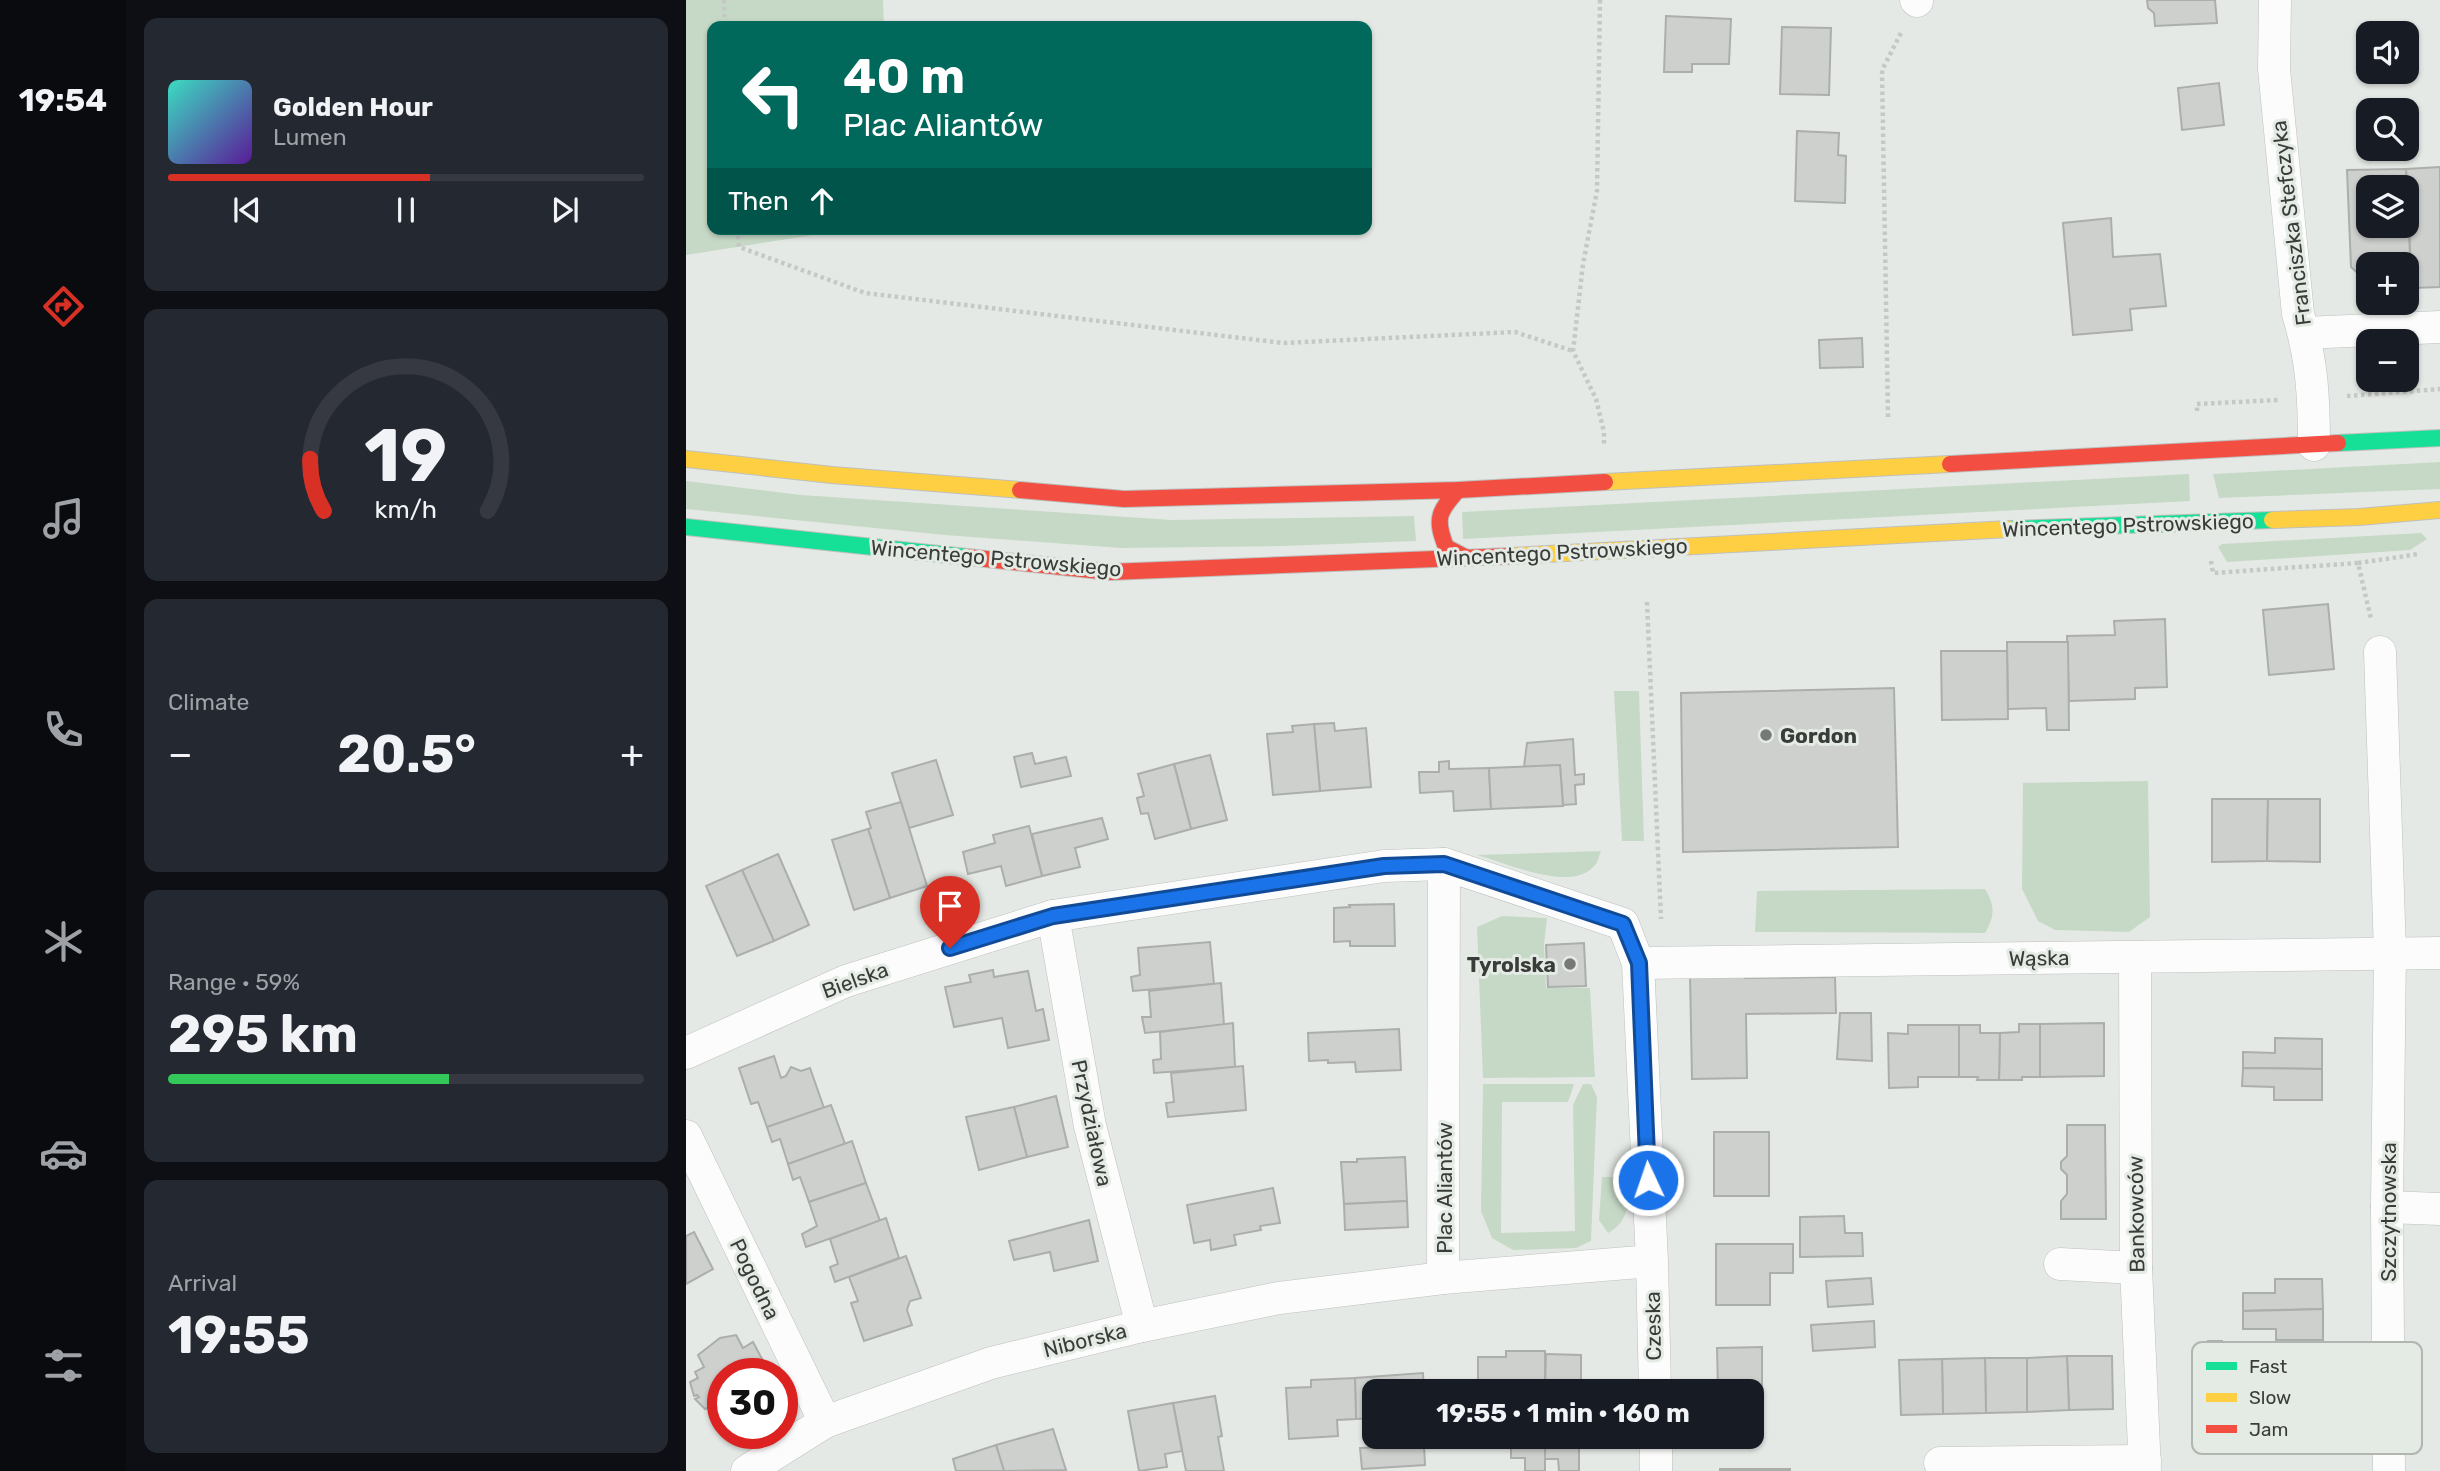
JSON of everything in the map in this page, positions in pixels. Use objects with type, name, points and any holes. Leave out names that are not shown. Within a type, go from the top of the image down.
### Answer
[{"type":"main road","points":[[686,459],[832,475],[1124,499],[1458,490],[2440,438]]},
{"type":"main road","points":[[1458,490],[1442,508],[1439,529],[1446,547],[1467,558]]},
{"type":"main road","name":"Wincentego Pstrowskiego","points":[[686,527],[1110,572],[1467,558],[1986,530],[2359,517],[2440,510]]},
{"type":"street","name":"Franciszka Stefczyka","points":[[2275,0],[2274,69],[2298,314],[2314,389],[2314,445]]},
{"type":"street","points":[[2304,333],[2440,327]]},
{"type":"street","name":"Szczytnowska","points":[[2380,652],[2390,953],[2388,1342]]},
{"type":"street","points":[[1444,864],[1623,924],[1651,963],[1652,1261]]},
{"type":"street","name":"Bielska","points":[[686,1053],[846,981],[1053,916],[1384,866],[1444,864]]},
{"type":"street","name":"Plac Aliantów","points":[[1444,864],[1443,1278],[1652,1261]]},
{"type":"street","name":"Przydziałowa","points":[[1053,916],[1090,1126],[1142,1326]]},
{"type":"street","name":"Wąska","points":[[1651,963],[2440,953]]},
{"type":"street","name":"Bankowców","points":[[2135,957],[2136,1268],[2145,1466]]},
{"type":"street","name":"Pogodna","points":[[686,1136],[825,1422]]},
{"type":"street","points":[[2387,1207],[2440,1209]]},
{"type":"street","name":"Czeska","points":[[1652,1261],[1655,1379]]},
{"type":"street","points":[[2060,1264],[2136,1268]]},
{"type":"street","name":"Niborska","points":[[747,1471],[825,1422],[991,1363],[1142,1326],[1279,1298],[1443,1278]]},
{"type":"street","points":[[1656,1449],[1656,1471]]},
{"type":"street","points":[[1940,1463],[2145,1466]]},
{"type":"path","points":[[724,0],[725,21]]},
{"type":"path","points":[[1600,0],[1597,191],[1583,264],[1573,351],[1596,399],[1604,432],[1605,481]]},
{"type":"path","points":[[1888,417],[1882,70],[1916,0]]},
{"type":"path","points":[[738,235],[739,247],[865,293],[1283,343],[1514,332],[1573,351]]},
{"type":"path","points":[[2204,522],[2213,573],[2358,563],[2426,553]]},
{"type":"path","points":[[2358,563],[2380,652]]},
{"type":"path","points":[[1647,602],[1651,963]]},
{"type":"green space","points":[[686,0],[883,0],[884,21],[707,21],[707,235],[813,235],[686,255]]},
{"type":"green space","points":[[2440,462],[2440,489],[2219,498],[2213,474]]},
{"type":"green space","points":[[2189,474],[2190,501],[1463,539],[1462,512]]},
{"type":"green space","points":[[686,481],[801,495],[1172,520],[1414,516],[1416,541],[1121,548],[945,535],[686,509]]},
{"type":"green space","points":[[2421,533],[2427,539],[2410,550],[2227,562],[2218,547],[2222,544]]},
{"type":"green space","points":[[1614,691],[1639,691],[1644,841],[1622,841]]},
{"type":"green space","points":[[2148,781],[2150,917],[2129,932],[2055,930],[2038,921],[2022,889],[2023,783]]},
{"type":"green space","points":[[1601,851],[1594,866],[1584,874],[1571,877],[1538,874],[1477,855]]},
{"type":"green space","points":[[1985,889],[1991,900],[1992,911],[1985,933],[1755,932],[1757,891]]},
{"type":"green space","points":[[1502,916],[1547,918],[1544,945],[1546,988],[1590,988],[1595,1077],[1483,1078],[1477,927]]},
{"type":"green space","points":[[1483,1084],[1574,1084],[1568,1102],[1502,1102],[1501,1233],[1575,1231],[1573,1105],[1583,1084],[1591,1084],[1597,1097],[1591,1241],[1576,1248],[1513,1250],[1492,1238],[1481,1211]]},
{"type":"green space","points":[[1602,1177],[1629,1177],[1627,1209],[1621,1222],[1608,1233],[1599,1220]]},
{"type":"building","points":[[2147,0],[2215,0],[2217,23],[2155,26],[2154,13],[2148,8]]},
{"type":"building","points":[[1666,16],[1731,19],[1729,64],[1692,64],[1692,72],[1664,72]]},
{"type":"building","points":[[1782,27],[1831,28],[1829,95],[1780,94]]},
{"type":"building","points":[[2219,83],[2224,125],[2182,130],[2178,88]]},
{"type":"building","points":[[1797,131],[1839,133],[1838,155],[1846,156],[1845,203],[1795,201]]},
{"type":"building","points":[[2440,167],[2440,287],[2419,288],[2419,252],[2410,252],[2409,238],[2419,238],[2419,175],[2406,175],[2406,169]]},
{"type":"building","points":[[2406,169],[2406,175],[2356,175],[2356,238],[2409,238],[2410,252],[2356,252],[2356,272],[2351,267],[2347,170]]},
{"type":"building","points":[[2111,218],[2113,257],[2160,254],[2166,306],[2130,309],[2132,330],[2073,335],[2063,223]]},
{"type":"building","points":[[1862,338],[1863,367],[1820,368],[1819,340]]},
{"type":"building","points":[[2328,604],[2334,669],[2269,675],[2263,610]]},
{"type":"building","points":[[2165,619],[2167,687],[2135,688],[2135,699],[2069,701],[2067,636],[2115,635],[2114,621]]},
{"type":"building","points":[[2007,642],[2068,642],[2069,730],[2047,730],[2046,708],[2008,709]]},
{"type":"building","points":[[1941,651],[2007,651],[2008,719],[1942,720]]},
{"type":"building","points":[[1894,688],[1898,847],[1683,852],[1681,693]]},
{"type":"building","points":[[1334,723],[1335,731],[1366,728],[1371,787],[1320,791],[1314,724]]},
{"type":"building","points":[[1314,724],[1320,791],[1273,795],[1267,734],[1293,732],[1292,726]]},
{"type":"building","points":[[1573,739],[1575,775],[1584,774],[1584,784],[1575,785],[1576,804],[1563,805],[1560,765],[1524,767],[1527,743]]},
{"type":"building","points":[[1032,753],[1035,764],[1066,757],[1071,776],[1021,787],[1014,757]]},
{"type":"building","points":[[1210,755],[1227,820],[1191,829],[1174,764]]},
{"type":"building","points":[[936,760],[953,815],[909,828],[892,773]]},
{"type":"building","points":[[1449,761],[1449,769],[1489,768],[1491,809],[1454,811],[1453,791],[1420,793],[1419,772],[1439,772],[1439,762]]},
{"type":"building","points":[[1174,764],[1191,829],[1155,839],[1148,813],[1141,814],[1137,798],[1144,796],[1138,774]]},
{"type":"building","points":[[1560,765],[1563,806],[1491,809],[1489,768]]},
{"type":"building","points":[[2212,799],[2268,799],[2267,861],[2212,862]]},
{"type":"building","points":[[2268,799],[2320,799],[2320,862],[2267,861]]},
{"type":"building","points":[[901,802],[927,886],[890,898],[868,829],[871,828],[866,812]]},
{"type":"building","points":[[1102,818],[1108,839],[1075,848],[1080,867],[1042,876],[1032,834]]},
{"type":"building","points":[[1029,826],[1042,876],[1006,886],[1001,866],[968,874],[963,852],[995,843],[993,835]]},
{"type":"building","points":[[868,829],[890,898],[854,910],[832,840]]},
{"type":"building","points":[[778,854],[809,925],[774,941],[742,870]]},
{"type":"building","points":[[742,870],[774,941],[737,956],[706,886]]},
{"type":"building","points":[[1394,904],[1395,946],[1350,946],[1350,941],[1334,942],[1334,908]]},
{"type":"building","points":[[1210,942],[1214,984],[1133,991],[1131,977],[1140,975],[1138,948]]},
{"type":"building","points":[[1584,943],[1586,986],[1548,987],[1546,945]]},
{"type":"building","points":[[993,970],[994,977],[1028,971],[1036,1011],[1043,1009],[1049,1040],[1008,1048],[1002,1018],[954,1027],[945,987],[971,982],[969,975]]},
{"type":"building","points":[[1690,974],[1745,974],[1745,978],[1835,977],[1836,1013],[1746,1014],[1747,1078],[1692,1079]]},
{"type":"building","points":[[1221,983],[1224,1025],[1145,1033],[1142,1017],[1151,1017],[1149,991]]},
{"type":"building","points":[[1840,1013],[1871,1013],[1872,1061],[1837,1059]]},
{"type":"building","points":[[1233,1023],[1235,1067],[1154,1073],[1153,1060],[1161,1059],[1160,1032]]},
{"type":"building","points":[[2104,1023],[2104,1076],[2040,1077],[2040,1024]]},
{"type":"building","points":[[2019,1024],[2040,1024],[2040,1077],[1999,1080],[2000,1033],[2019,1032]]},
{"type":"building","points":[[1908,1025],[1959,1025],[1959,1077],[1918,1077],[1918,1087],[1889,1088],[1888,1033],[1908,1034]]},
{"type":"building","points":[[1959,1025],[1980,1025],[1980,1033],[2000,1033],[1999,1080],[1959,1077]]},
{"type":"building","points":[[1399,1029],[1401,1070],[1356,1072],[1355,1062],[1309,1061],[1308,1033]]},
{"type":"building","points":[[2275,1038],[2322,1039],[2322,1069],[2243,1068],[2243,1052],[2275,1053]]},
{"type":"building","points":[[774,1056],[781,1078],[786,1076],[791,1067],[801,1071],[810,1068],[824,1108],[767,1127],[758,1102],[751,1104],[739,1068]]},
{"type":"building","points":[[1243,1066],[1246,1110],[1168,1117],[1166,1103],[1174,1102],[1171,1073]]},
{"type":"building","points":[[2243,1068],[2322,1069],[2322,1100],[2274,1100],[2274,1087],[2242,1086]]},
{"type":"building","points":[[1056,1096],[1068,1147],[1027,1157],[1014,1107]]},
{"type":"building","points":[[831,1105],[845,1144],[788,1164],[780,1139],[772,1142],[767,1127]]},
{"type":"building","points":[[1014,1107],[1027,1157],[979,1170],[966,1117]]},
{"type":"building","points":[[2067,1125],[2105,1125],[2106,1219],[2061,1219],[2061,1201],[2067,1194],[2067,1175],[2061,1169],[2061,1162],[2067,1156]]},
{"type":"building","points":[[1714,1132],[1769,1132],[1769,1196],[1714,1196]]},
{"type":"building","points":[[852,1141],[866,1183],[809,1202],[800,1177],[793,1180],[788,1164]]},
{"type":"building","points":[[1405,1157],[1407,1201],[1344,1204],[1341,1162]]},
{"type":"building","points":[[866,1183],[880,1221],[806,1247],[802,1234],[817,1226],[809,1202]]},
{"type":"building","points":[[1273,1188],[1280,1223],[1260,1226],[1261,1230],[1234,1235],[1236,1245],[1211,1250],[1210,1240],[1194,1243],[1187,1205]]},
{"type":"building","points":[[1407,1201],[1408,1227],[1345,1230],[1344,1204]]},
{"type":"building","points":[[1844,1216],[1845,1233],[1862,1233],[1863,1256],[1800,1257],[1800,1217]]},
{"type":"building","points":[[886,1218],[899,1258],[835,1282],[830,1267],[838,1264],[830,1239]]},
{"type":"building","points":[[1089,1220],[1098,1261],[1054,1271],[1050,1252],[1014,1260],[1009,1241]]},
{"type":"building","points":[[694,1232],[713,1269],[686,1284],[686,1236]]},
{"type":"building","points":[[1716,1244],[1793,1244],[1793,1273],[1770,1273],[1770,1305],[1716,1305]]},
{"type":"building","points":[[906,1256],[921,1298],[910,1301],[907,1310],[912,1325],[864,1341],[851,1303],[858,1301],[849,1277]]},
{"type":"building","points":[[1871,1278],[1873,1304],[1828,1307],[1826,1281]]},
{"type":"building","points":[[2275,1279],[2322,1279],[2323,1309],[2243,1311],[2243,1293],[2275,1293]]},
{"type":"building","points":[[2323,1309],[2323,1340],[2276,1340],[2276,1329],[2243,1329],[2243,1311]]},
{"type":"building","points":[[1874,1321],[1875,1347],[1813,1351],[1811,1325]]},
{"type":"building","points":[[736,1335],[743,1348],[753,1342],[762,1358],[707,1358],[705,1409],[695,1399],[699,1397],[694,1396],[690,1382],[698,1378],[695,1372],[704,1367],[698,1355],[720,1338]]},
{"type":"building","points":[[1762,1347],[1762,1379],[1718,1379],[1717,1348]]},
{"type":"building","points":[[1506,1351],[1545,1351],[1545,1379],[1478,1379],[1478,1357],[1506,1357]]},
{"type":"building","points":[[1546,1354],[1581,1355],[1581,1379],[1545,1379]]},
{"type":"building","points":[[2067,1356],[2112,1356],[2113,1409],[2069,1410]]},
{"type":"building","points":[[2067,1356],[2069,1410],[2027,1412],[2027,1358]]},
{"type":"building","points":[[1985,1358],[2027,1358],[2027,1412],[1986,1413]]},
{"type":"building","points":[[1985,1358],[1986,1413],[1943,1414],[1942,1359]]},
{"type":"building","points":[[1942,1359],[1943,1414],[1901,1415],[1899,1360]]},
{"type":"building","points":[[1423,1373],[1423,1379],[1362,1379],[1362,1419],[1356,1419],[1355,1378]]},
{"type":"building","points":[[1355,1378],[1356,1419],[1337,1420],[1338,1436],[1289,1439],[1286,1388],[1311,1387],[1311,1380]]},
{"type":"building","points":[[1215,1396],[1222,1436],[1218,1437],[1224,1471],[1186,1471],[1173,1403]]},
{"type":"building","points":[[1173,1403],[1182,1451],[1165,1454],[1167,1467],[1139,1471],[1128,1411]]},
{"type":"building","points":[[1053,1429],[1066,1470],[1004,1471],[996,1445]]},
{"type":"building","points":[[996,1445],[1004,1471],[956,1471],[953,1459]]},
{"type":"building","points":[[1360,1448],[1424,1449],[1425,1465],[1362,1469]]},
{"type":"building","points":[[1511,1449],[1545,1449],[1545,1471],[1525,1471],[1525,1458],[1511,1458]]},
{"type":"building","points":[[1545,1449],[1579,1449],[1579,1471],[1559,1471],[1558,1459],[1545,1459]]},
{"type":"building","points":[[1790,1469],[1790,1471],[1720,1471]]},
{"type":"traffic: fast","points":[[2338,443],[2440,438]]},
{"type":"traffic: fast","points":[[2009,529],[2272,520]]},
{"type":"traffic: fast","points":[[686,527],[967,557]]},
{"type":"traffic: slow","points":[[686,459],[832,475],[1020,490]]},
{"type":"traffic: slow","points":[[1605,482],[1950,464]]},
{"type":"traffic: slow","points":[[2272,520],[2359,517],[2440,510]]},
{"type":"traffic: slow","points":[[1511,556],[2009,529]]},
{"type":"traffic: jam","points":[[1950,464],[2338,443]]},
{"type":"traffic: jam","points":[[1020,490],[1124,499],[1458,490],[1605,482]]},
{"type":"traffic: jam","points":[[1458,490],[1440,516],[1440,529],[1446,547],[1467,558]]},
{"type":"traffic: jam","points":[[967,557],[1110,572],[1511,556]]},
{"type":"place","name":"Gordon","points":[[1766,735]]},
{"type":"place","name":"Tyrolska","points":[[1570,964]]},
{"type":"route","points":[[950,948],[1053,916],[1384,866],[1444,864],[1623,924],[1639,963],[1648,1180]]}]
